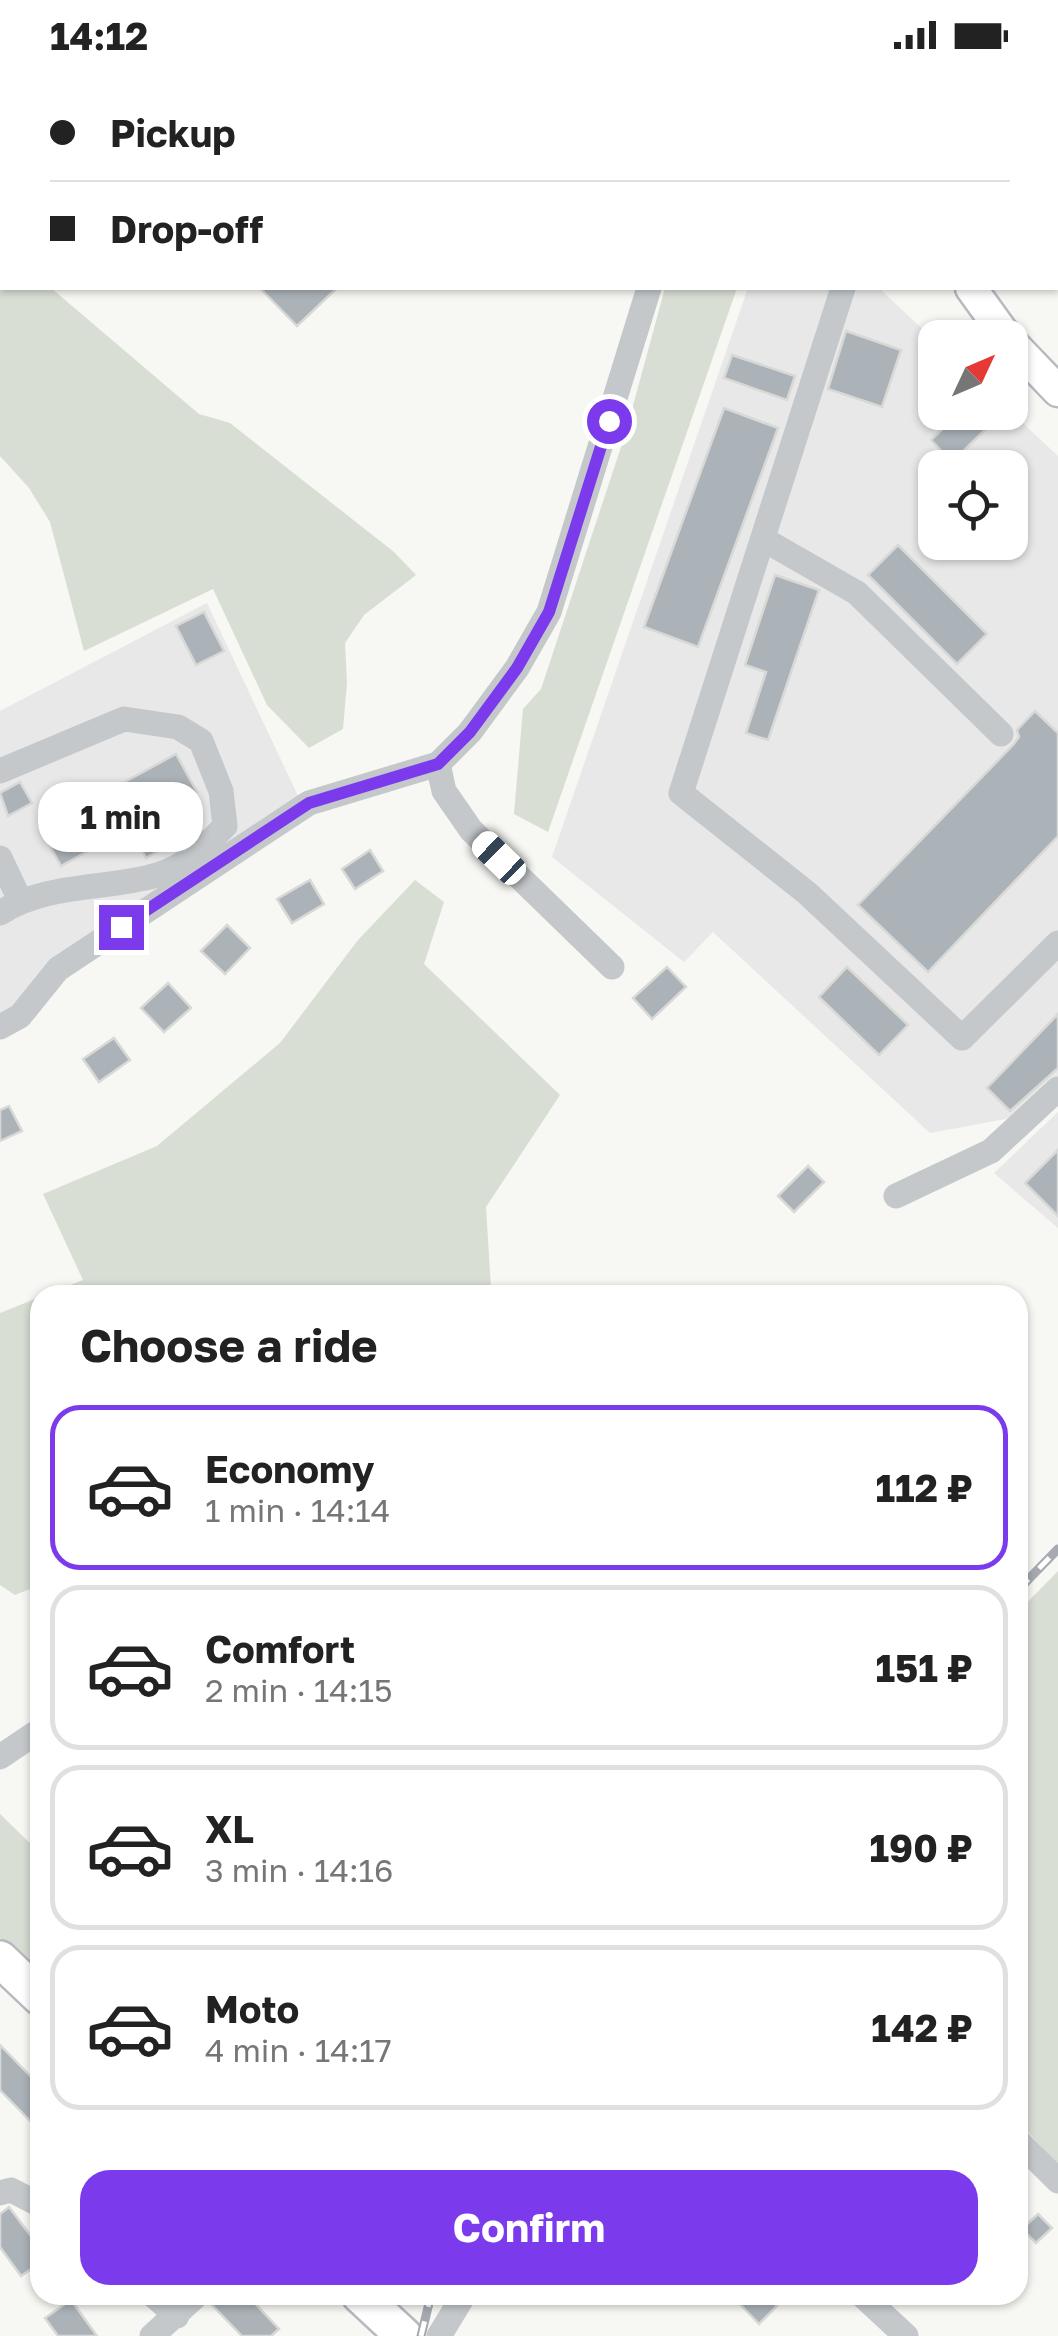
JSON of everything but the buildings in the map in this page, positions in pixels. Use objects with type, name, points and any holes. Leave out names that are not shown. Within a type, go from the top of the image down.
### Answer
[{"type":"highway","points":[[0,1959],[30,1988]]},
{"type":"highway","points":[[371,2305],[404,2336]]},
{"type":"main road","points":[[972,290],[994,320]]},
{"type":"main road","points":[[1028,360],[1058,391]]},
{"type":"street","points":[[0,1027],[20,1016],[58,969],[309,803],[438,764],[470,732],[517,668],[549,612],[648,290]]},
{"type":"street","points":[[842,290],[681,793],[807,893],[962,1038],[1058,942]]},
{"type":"street","points":[[764,538],[857,593],[1001,734]]},
{"type":"street","points":[[0,772],[124,720],[178,728],[201,741],[222,790],[225,826],[198,854],[159,875],[10,906],[0,858]]},
{"type":"street","points":[[438,764],[444,791],[470,830],[612,967]]},
{"type":"street","points":[[896,1196],[992,1151],[1058,1089]]},
{"type":"street","points":[[0,1757],[30,1737]]},
{"type":"street","points":[[1028,2151],[1058,2181]]},
{"type":"street","points":[[0,2194],[11,2190],[30,2200]]},
{"type":"street","points":[[164,2305],[177,2316]]},
{"type":"street","points":[[152,2336],[187,2305]]},
{"type":"street","points":[[440,2336],[458,2305]]},
{"type":"street","points":[[873,2305],[906,2336]]},
{"type":"shaded area","points":[[0,290],[53,290],[199,414],[230,423],[394,552],[416,575],[364,615],[345,643],[343,729],[309,748],[267,705],[213,589],[84,651],[50,522],[29,488],[0,456]]},
{"type":"shaded area","points":[[664,290],[736,290],[548,832],[514,814],[523,709],[541,689],[625,435]]},
{"type":"shaded area","points":[[747,290],[881,290],[918,325],[918,430],[1028,428],[1058,456],[1058,1076],[1016,1117],[930,1133],[713,932],[684,962],[552,857]]},
{"type":"shaded area","points":[[207,603],[298,796],[25,999],[0,1013],[0,711]]},
{"type":"shaded area","points":[[415,880],[444,902],[424,964],[560,1095],[486,1207],[491,1285],[70,1285],[83,1280],[43,1194],[157,1146],[280,1043],[358,940]]},
{"type":"shaded area","points":[[1058,1112],[1058,1228],[994,1173]]},
{"type":"shaded area","points":[[30,1301],[30,1589],[15,1595],[0,1585],[0,1313]]},
{"type":"shaded area","points":[[1058,1571],[1058,2165],[1028,2132],[1028,1602]]},
{"type":"shaded area","points":[[0,1814],[30,1843],[30,1966],[0,1938]]},
{"type":"railway","points":[[1028,1580],[1058,1549]]},
{"type":"railway","points":[[421,2336],[429,2305]]},
{"type":"route","points":[[121,927],[309,803],[438,764],[470,732],[517,668],[549,612],[609,421]]}]
